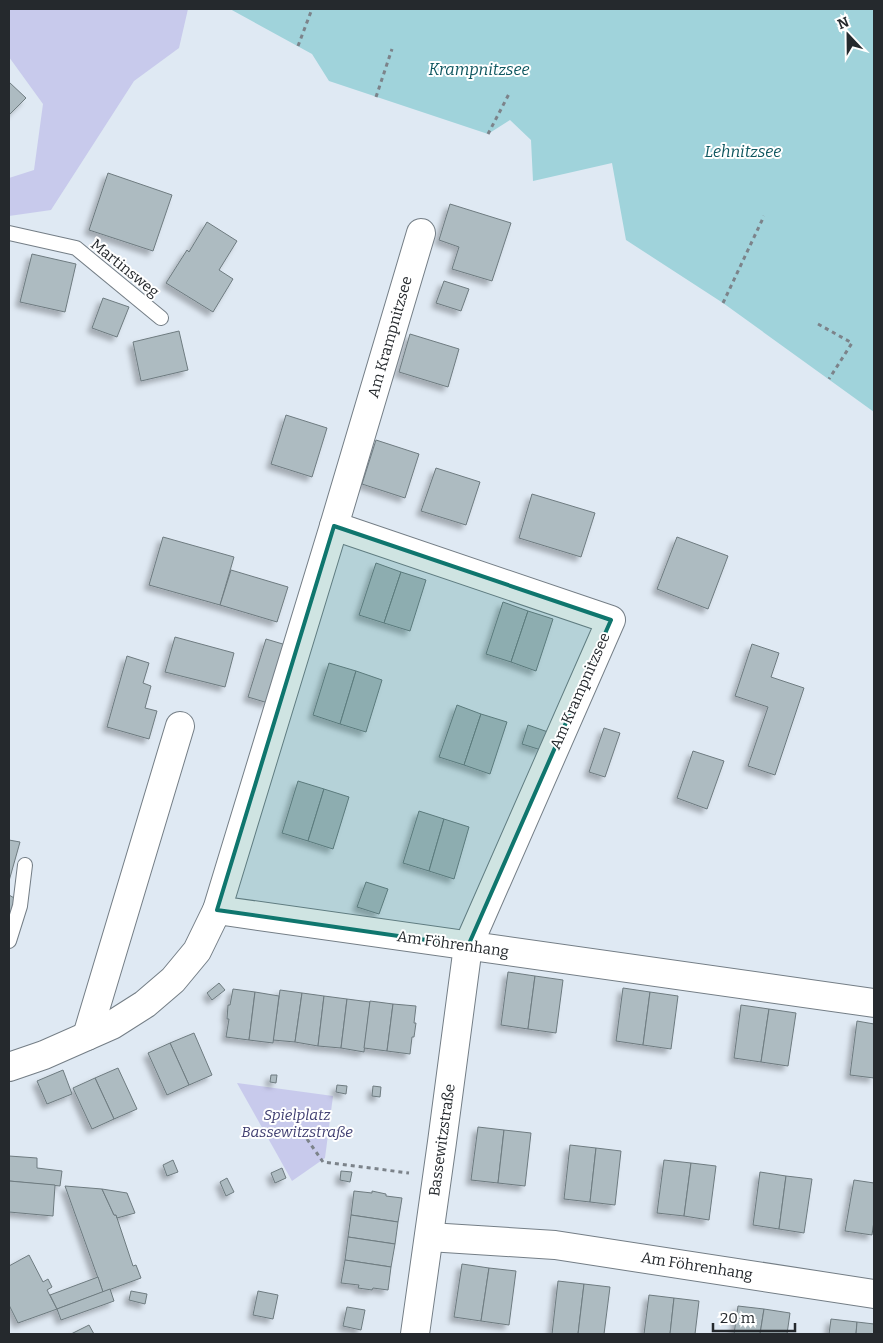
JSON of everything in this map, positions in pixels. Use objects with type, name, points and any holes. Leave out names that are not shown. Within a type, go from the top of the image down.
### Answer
[{"type":"street","name":"Am Krampnitzsee","points":[[217,910],[421,233]]},
{"type":"street","name":"Am Krampnitzsee","points":[[334,526],[611,620],[468,946]]},
{"type":"street","points":[[87,1036],[180,726]]},
{"type":"street","name":"Am Föhrenhang","points":[[217,910],[874,1003]]},
{"type":"street","points":[[9,1067],[44,1055],[112,1025],[145,1004],[173,980],[197,951],[217,910]]},
{"type":"street","name":"Bassewitzstraße","points":[[415,1334],[468,946]]},
{"type":"street","name":"Am Föhrenhang","points":[[429,1237],[555,1245],[874,1294]]},
{"type":"lane","name":"Martinsweg","points":[[9,232],[76,248],[161,318]]},
{"type":"lane","points":[[9,941],[20,906],[24,865]]},
{"type":"path","points":[[298,46],[312,9]]},
{"type":"path","points":[[376,97],[392,49]]},
{"type":"path","points":[[488,134],[510,92]]},
{"type":"path","points":[[723,303],[764,216]]},
{"type":"path","points":[[818,324],[852,343],[828,379]]},
{"type":"path","points":[[307,1139],[323,1162],[437,1177]]},
{"type":"highlighted area","points":[[334,526],[611,620],[468,946],[217,910]]},
{"type":"green space","points":[[9,9],[188,9],[179,48],[134,81],[51,210],[9,216],[9,178],[34,170],[43,104],[9,57]]},
{"type":"green space","name":"Spielplatz Bassewitzstraße","points":[[237,1083],[333,1096],[325,1158],[292,1181]]},
{"type":"water","name":"Lehnitzsee","points":[[230,9],[874,9],[874,412],[723,303],[626,240],[612,163],[533,181],[531,140],[510,120],[488,134],[329,81],[312,54]]},
{"type":"building","points":[[9,82],[26,98],[9,115]]},
{"type":"building","points":[[108,173],[172,195],[153,251],[89,230]]},
{"type":"building","points":[[450,204],[511,223],[492,281],[452,269],[459,247],[439,240]]},
{"type":"building","points":[[207,222],[237,241],[219,270],[233,279],[213,312],[166,283],[187,250],[189,252]]},
{"type":"building","points":[[32,254],[76,264],[65,312],[20,302]]},
{"type":"building","points":[[444,281],[469,289],[461,311],[436,303]]},
{"type":"building","points":[[103,298],[129,307],[117,337],[92,328]]},
{"type":"building","points":[[179,331],[188,370],[141,381],[133,342]]},
{"type":"building","points":[[410,334],[459,349],[448,387],[399,372]]},
{"type":"building","points":[[286,415],[327,428],[312,477],[271,464]]},
{"type":"building","points":[[376,440],[419,454],[405,498],[362,484]]},
{"type":"building","points":[[436,468],[480,482],[466,525],[421,511]]},
{"type":"building","points":[[532,494],[595,513],[581,557],[519,538]]},
{"type":"building","points":[[163,537],[234,557],[220,605],[149,585]]},
{"type":"building","points":[[677,537],[728,556],[708,609],[657,589]]},
{"type":"building","points":[[376,563],[401,572],[384,623],[359,615]]},
{"type":"building","points":[[231,570],[288,587],[277,622],[220,605]]},
{"type":"building","points":[[401,572],[426,580],[410,631],[384,623]]},
{"type":"building","points":[[503,602],[528,611],[511,662],[486,654]]},
{"type":"building","points":[[528,611],[553,619],[536,671],[511,662]]},
{"type":"building","points":[[175,637],[234,653],[225,687],[165,672]]},
{"type":"building","points":[[266,639],[286,645],[268,703],[248,697]]},
{"type":"building","points":[[752,644],[779,653],[771,677],[804,688],[775,775],[748,766],[768,707],[735,696]]},
{"type":"building","points":[[127,656],[149,663],[143,683],[151,686],[145,708],[157,711],[149,739],[107,727]]},
{"type":"building","points":[[329,663],[356,671],[340,724],[313,715]]},
{"type":"building","points":[[356,671],[382,680],[366,732],[340,724]]},
{"type":"building","points":[[457,705],[481,714],[464,765],[439,757]]},
{"type":"building","points":[[481,714],[507,722],[490,774],[464,765]]},
{"type":"building","points":[[528,725],[548,732],[541,750],[522,744]]},
{"type":"building","points":[[604,728],[620,733],[605,777],[589,772]]},
{"type":"building","points":[[693,751],[724,761],[707,809],[677,798]]},
{"type":"building","points":[[298,781],[324,789],[308,841],[282,833]]},
{"type":"building","points":[[324,789],[349,797],[333,849],[308,841]]},
{"type":"building","points":[[419,811],[444,819],[429,871],[403,863]]},
{"type":"building","points":[[444,819],[469,827],[454,879],[429,871]]},
{"type":"building","points":[[9,840],[20,842],[9,881]]},
{"type":"building","points":[[366,882],[388,889],[379,914],[357,907]]},
{"type":"building","points":[[9,895],[16,899],[9,920]]},
{"type":"building","points":[[508,972],[535,976],[528,1029],[501,1025]]},
{"type":"building","points":[[535,976],[563,980],[556,1033],[528,1029]]},
{"type":"building","points":[[219,983],[225,990],[212,1000],[207,993]]},
{"type":"building","points":[[623,988],[650,992],[643,1045],[616,1041]]},
{"type":"building","points":[[233,989],[255,992],[249,1040],[226,1037],[229,1019],[227,1019],[228,1005],[230,1005]]},
{"type":"building","points":[[280,990],[302,993],[295,1042],[273,1040]]},
{"type":"building","points":[[255,992],[279,996],[273,1043],[249,1040]]},
{"type":"building","points":[[650,992],[678,996],[671,1049],[643,1045]]},
{"type":"building","points":[[302,993],[324,996],[318,1046],[295,1042]]},
{"type":"building","points":[[324,996],[347,999],[341,1048],[318,1046]]},
{"type":"building","points":[[347,999],[370,1002],[364,1052],[341,1048]]},
{"type":"building","points":[[370,1001],[393,1004],[387,1051],[364,1048]]},
{"type":"building","points":[[393,1004],[416,1006],[414,1023],[416,1023],[410,1054],[387,1051]]},
{"type":"building","points":[[741,1005],[769,1009],[761,1062],[734,1058]]},
{"type":"building","points":[[769,1009],[796,1013],[788,1066],[761,1062]]},
{"type":"building","points":[[857,1021],[874,1024],[874,1078],[850,1075]]},
{"type":"building","points":[[194,1033],[212,1075],[189,1085],[170,1043]]},
{"type":"building","points":[[170,1043],[189,1085],[167,1095],[148,1053]]},
{"type":"building","points":[[118,1068],[137,1109],[114,1119],[95,1078]]},
{"type":"building","points":[[63,1070],[72,1094],[47,1104],[37,1081]]},
{"type":"building","points":[[271,1075],[277,1075],[276,1083],[270,1082]]},
{"type":"building","points":[[95,1078],[114,1119],[92,1129],[73,1088]]},
{"type":"building","points":[[337,1085],[347,1086],[346,1094],[336,1092]]},
{"type":"building","points":[[373,1086],[381,1087],[380,1097],[372,1096]]},
{"type":"building","points":[[478,1127],[504,1130],[498,1183],[471,1180]]},
{"type":"building","points":[[504,1130],[531,1133],[525,1186],[498,1183]]},
{"type":"building","points":[[570,1145],[596,1148],[590,1202],[564,1199]]},
{"type":"building","points":[[596,1148],[621,1151],[615,1205],[590,1202]]},
{"type":"building","points":[[9,1156],[37,1158],[37,1168],[62,1171],[60,1186],[9,1181]]},
{"type":"building","points":[[173,1160],[178,1172],[167,1176],[163,1165]]},
{"type":"building","points":[[664,1160],[691,1163],[684,1216],[657,1213]]},
{"type":"building","points":[[691,1163],[716,1166],[709,1220],[684,1216]]},
{"type":"building","points":[[282,1168],[286,1178],[275,1183],[271,1173]]},
{"type":"building","points":[[341,1171],[352,1172],[350,1182],[340,1180]]},
{"type":"building","points":[[760,1172],[786,1176],[779,1229],[753,1225]]},
{"type":"building","points":[[786,1176],[812,1179],[804,1233],[779,1229]]},
{"type":"building","points":[[227,1178],[234,1192],[226,1196],[220,1182]]},
{"type":"building","points":[[854,1180],[874,1183],[872,1235],[845,1231]]},
{"type":"building","points":[[9,1181],[55,1185],[53,1216],[9,1212]]},
{"type":"building","points":[[65,1186],[102,1189],[114,1215],[116,1215],[133,1266],[136,1265],[141,1278],[103,1292]]},
{"type":"building","points":[[102,1189],[127,1193],[135,1213],[117,1218]]},
{"type":"building","points":[[354,1191],[372,1193],[372,1191],[386,1194],[386,1196],[402,1198],[398,1222],[351,1215]]},
{"type":"building","points":[[351,1215],[398,1222],[395,1244],[348,1237]]},
{"type":"building","points":[[348,1237],[395,1244],[391,1267],[345,1260]]},
{"type":"building","points":[[29,1255],[43,1282],[48,1279],[52,1287],[47,1290],[57,1309],[18,1323],[9,1305],[9,1266]]},
{"type":"building","points":[[345,1260],[391,1267],[388,1290],[358,1288],[359,1285],[341,1283]]},
{"type":"building","points":[[462,1264],[489,1268],[481,1321],[454,1317]]},
{"type":"building","points":[[489,1268],[516,1271],[509,1325],[481,1321]]},
{"type":"building","points":[[98,1277],[103,1292],[57,1309],[50,1295]]},
{"type":"building","points":[[558,1281],[584,1284],[578,1334],[552,1334]]},
{"type":"building","points":[[584,1284],[610,1287],[604,1334],[578,1334]]},
{"type":"building","points":[[110,1289],[114,1301],[61,1320],[57,1309]]},
{"type":"building","points":[[131,1291],[147,1294],[145,1304],[129,1300]]},
{"type":"building","points":[[258,1291],[278,1295],[273,1319],[253,1315]]},
{"type":"building","points":[[649,1295],[674,1298],[670,1334],[644,1334]]},
{"type":"building","points":[[674,1298],[699,1301],[695,1334],[670,1334]]},
{"type":"building","points":[[738,1306],[764,1309],[760,1334],[734,1334]]},
{"type":"building","points":[[347,1307],[365,1310],[361,1330],[343,1326]]},
{"type":"building","points":[[764,1309],[790,1313],[787,1334],[760,1334]]},
{"type":"building","points":[[831,1319],[857,1322],[856,1334],[829,1334]]},
{"type":"building","points":[[857,1322],[874,1324],[874,1334],[856,1334]]},
{"type":"building","points":[[89,1325],[94,1334],[71,1334]]},
{"type":"water label","name":"Krampnitzsee","points":[[479,69]]}]
